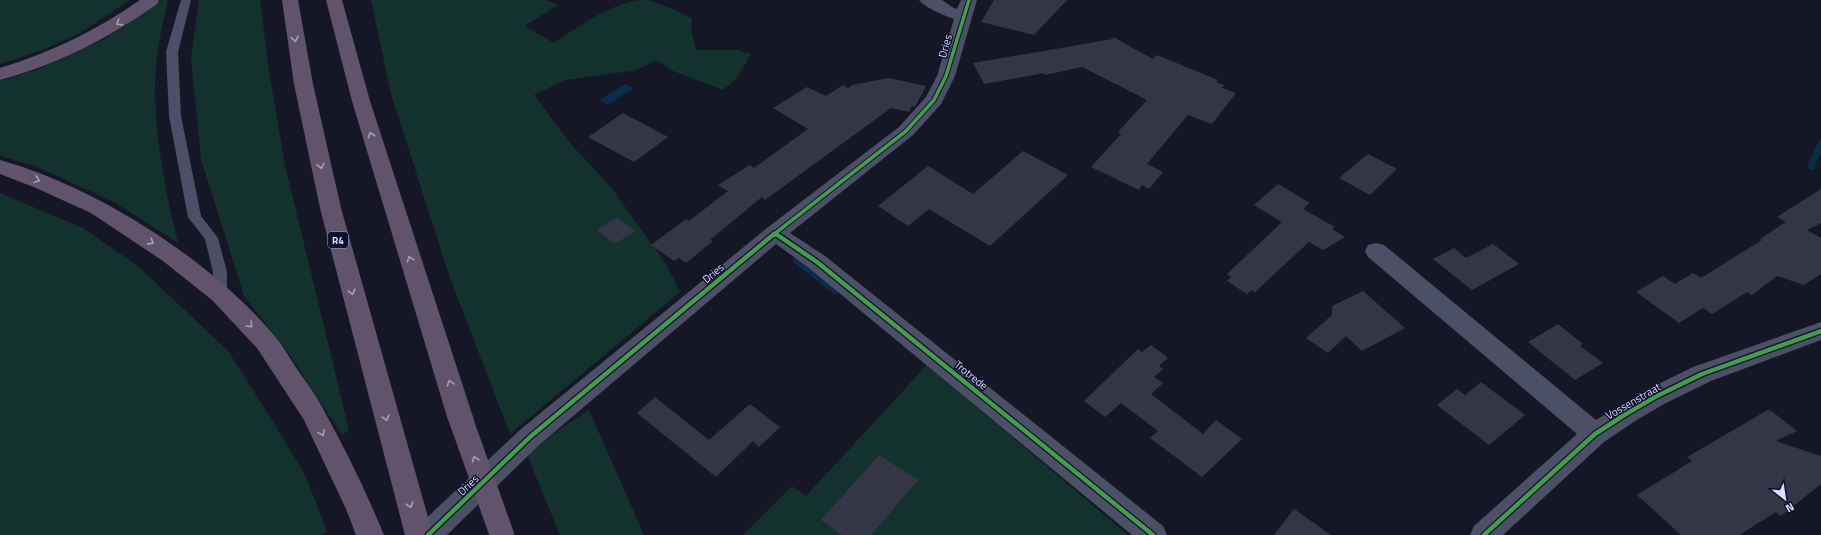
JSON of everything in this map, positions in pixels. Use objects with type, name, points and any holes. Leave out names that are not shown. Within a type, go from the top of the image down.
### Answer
[{"type":"highway","points":[[0,74],[42,60],[103,33],[151,0]]},
{"type":"highway","name":"R4","points":[[290,0],[294,33],[313,130],[342,255],[419,535]]},
{"type":"highway","points":[[334,0],[361,101],[461,420],[502,535]]},
{"type":"highway","points":[[0,167],[43,183],[98,208],[171,255],[220,294],[265,341],[312,413],[359,507],[370,535]]},
{"type":"street","points":[[932,2],[946,11],[966,5]]},
{"type":"street","name":"Dries","points":[[428,535],[530,437],[775,232],[906,131],[924,113],[934,100],[946,76],[966,5]]},
{"type":"street","name":"Trotrede","points":[[775,232],[817,262],[1153,535]]},
{"type":"street","points":[[1376,251],[1595,434]]},
{"type":"street","name":"Vossenstraat","points":[[1484,535],[1595,434],[1655,397],[1702,374],[1821,330]]},
{"type":"lane","points":[[186,0],[172,52],[175,116],[195,217],[211,238],[220,272],[220,294]]},
{"type":"green space","points":[[0,0],[130,0],[80,33],[45,49],[0,64]]},
{"type":"green space","points":[[161,0],[168,0],[157,59],[155,82],[157,131],[162,169],[178,243],[114,202],[35,166],[0,156],[0,81],[36,70],[105,39]]},
{"type":"green space","points":[[199,0],[260,0],[269,71],[285,165],[349,430],[342,435],[287,351],[244,296],[201,159],[191,58]]},
{"type":"green space","points":[[371,0],[546,0],[558,5],[524,26],[554,43],[585,22],[609,9],[633,1],[645,0],[663,5],[692,18],[691,30],[696,50],[738,50],[751,54],[736,79],[723,90],[673,71],[656,60],[637,70],[565,80],[534,95],[569,142],[610,186],[666,264],[680,292],[510,434],[450,278],[391,94]]},
{"type":"green space","points":[[0,193],[83,228],[139,267],[228,351],[305,475],[327,531],[321,535],[0,535]]},
{"type":"green space","points":[[927,365],[1128,535],[743,535],[792,486],[806,496]]},
{"type":"green space","points":[[589,410],[644,535],[560,535],[526,452]]},
{"type":"water","points":[[626,84],[634,88],[608,105],[600,100]]},
{"type":"building","points":[[994,0],[1067,0],[1034,35],[981,22]]},
{"type":"building","points":[[1113,37],[1153,59],[1157,55],[1218,80],[1216,82],[1224,85],[1222,88],[1236,93],[1212,124],[1188,115],[1147,164],[1163,172],[1149,189],[1142,185],[1139,190],[1091,167],[1121,134],[1118,132],[1147,100],[1082,67],[1045,75],[1044,73],[984,84],[973,63],[1113,39]]},
{"type":"building","points":[[889,78],[926,86],[915,107],[912,106],[909,112],[891,108],[765,200],[762,197],[710,240],[713,241],[686,263],[679,258],[674,261],[651,245],[686,219],[689,221],[728,191],[718,185],[750,165],[754,168],[808,129],[773,108],[807,87],[826,96],[843,85],[848,88],[852,85]]},
{"type":"building","points":[[623,113],[668,137],[634,162],[588,137]]},
{"type":"building","points":[[1023,151],[1068,175],[990,246],[929,209],[908,226],[878,206],[928,166],[973,194]]},
{"type":"building","points":[[1368,154],[1397,169],[1370,195],[1339,178]]},
{"type":"building","points":[[1278,184],[1310,203],[1303,209],[1335,227],[1332,229],[1345,237],[1323,250],[1309,242],[1255,292],[1251,290],[1247,294],[1227,281],[1231,277],[1227,274],[1282,222],[1254,205]]},
{"type":"building","points":[[1821,189],[1821,223],[1807,230],[1821,238],[1821,274],[1804,285],[1777,276],[1752,295],[1747,292],[1712,314],[1703,308],[1679,323],[1636,292],[1663,276],[1675,284],[1693,273],[1701,278],[1762,240],[1760,239],[1786,222],[1777,217]]},
{"type":"building","points":[[617,217],[635,231],[615,244],[597,230]]},
{"type":"building","points":[[1493,244],[1519,264],[1472,290],[1433,259],[1454,248],[1466,258]]},
{"type":"building","points":[[1363,291],[1405,328],[1362,351],[1346,336],[1328,353],[1306,338],[1332,315],[1332,306]]},
{"type":"building","points":[[1558,324],[1583,344],[1580,346],[1603,363],[1575,380],[1528,342]]},
{"type":"building","points":[[1151,345],[1168,358],[1159,366],[1163,369],[1154,377],[1163,383],[1151,394],[1203,434],[1216,420],[1242,439],[1202,477],[1150,438],[1158,431],[1121,403],[1105,417],[1084,401],[1138,349],[1142,352]]},
{"type":"building","points":[[1481,382],[1525,415],[1489,445],[1437,405],[1457,389],[1465,395]]},
{"type":"building","points":[[655,397],[709,440],[750,404],[780,427],[759,447],[753,441],[716,477],[637,413]]},
{"type":"building","points":[[1770,410],[1797,431],[1776,441],[1821,456],[1821,484],[1781,516],[1776,512],[1739,535],[1681,535],[1637,495],[1692,461],[1687,457]]},
{"type":"building","points":[[879,455],[918,480],[871,535],[842,535],[821,520]]},
{"type":"building","points":[[1294,509],[1331,535],[1274,535]]},
{"type":"waterway","points":[[1811,166],[1821,144]]},
{"type":"waterway","points":[[798,260],[836,290]]},
{"type":"cycle path","points":[[428,535],[530,437],[775,233],[906,131],[934,100],[946,76],[969,0]]},
{"type":"cycle path","points":[[775,233],[817,262],[1153,535]]},
{"type":"cycle path","points":[[1484,535],[1595,434],[1626,414],[1655,397],[1702,374],[1821,331]]}]
